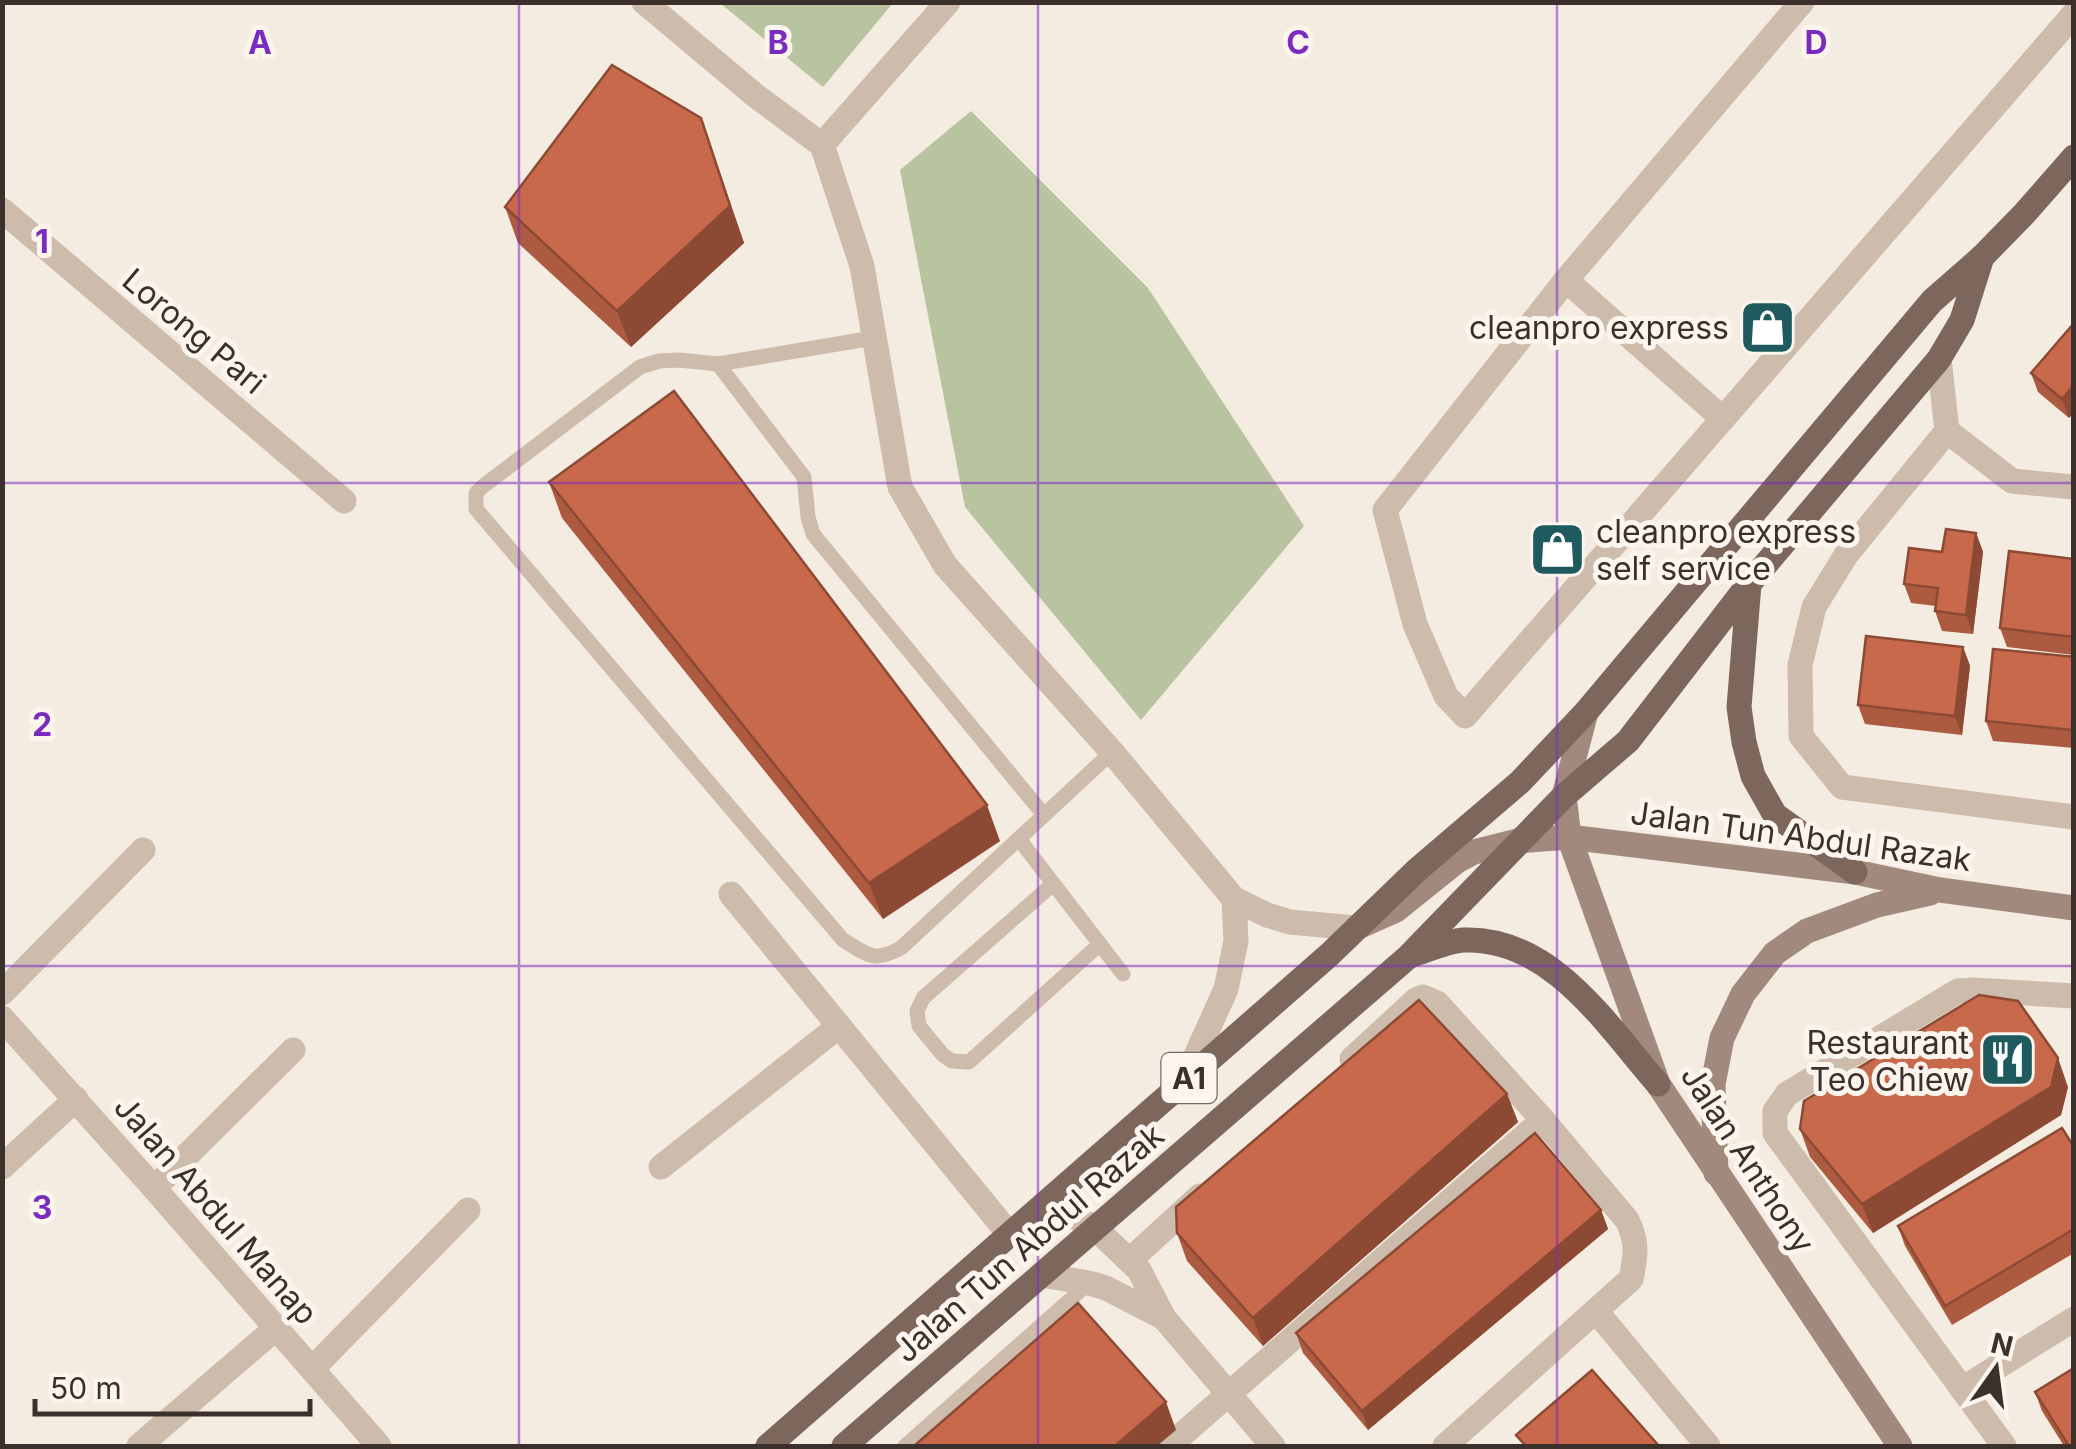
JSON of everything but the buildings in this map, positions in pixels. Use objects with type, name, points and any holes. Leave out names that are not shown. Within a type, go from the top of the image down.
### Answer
[{"type":"main road","points":[[1982,258],[2074,158]]},
{"type":"main road","name":"Jalan Tun Abdul Razak","points":[[844,1446],[1408,957],[1564,796],[1628,742],[1750,584],[1938,359],[1962,320],[1982,258]]},
{"type":"main road","name":"Jalan Tun Abdul Razak","points":[[768,1446],[1329,955],[1416,870],[1520,782],[1586,712],[1932,302],[1982,258]]},
{"type":"main road","points":[[1750,584],[1739,707],[1754,776],[1775,815],[1855,872]]},
{"type":"main road","name":"Jalan Anthony","points":[[1586,712],[1564,796],[1568,837],[1658,1084],[1900,1446]]},
{"type":"main road","name":"Jalan Tun Abdul Razak","points":[[1356,928],[1396,910],[1457,861],[1484,849],[1518,841],[1568,837],[1855,872],[1940,890],[2074,908]]},
{"type":"main road","points":[[1716,1173],[1713,1084],[1722,1038],[1742,994],[1775,953],[1807,931],[1878,905],[1940,890]]},
{"type":"main road","points":[[1408,957],[1460,940],[1507,946],[1529,955],[1552,969],[1584,999],[1658,1084]]},
{"type":"street","points":[[644,2],[756,96],[822,145],[862,266],[900,487],[945,566],[1112,752],[1234,899],[1290,922],[1356,928]]},
{"type":"street","points":[[822,145],[948,2]]},
{"type":"street","points":[[1802,2],[1566,280],[1385,510],[1415,624],[1446,696],[1465,716],[2074,13],[2063,2]]},
{"type":"street","name":"Lorong Pari","points":[[2,210],[344,501]]},
{"type":"street","points":[[1566,280],[1723,419]]},
{"type":"street","points":[[1938,359],[1946,431],[1846,555],[1814,607],[1800,666],[1801,736],[1842,787],[2074,816]]},
{"type":"street","points":[[1946,431],[2012,481],[2074,487]]},
{"type":"street","points":[[2,993],[143,850]]},
{"type":"street","points":[[731,894],[1010,1235]]},
{"type":"street","points":[[1184,1082],[1226,989],[1236,941],[1234,899]]},
{"type":"street","points":[[2004,1446],[1774,1134],[1775,1111],[1788,1094],[1958,991],[2074,996]]},
{"type":"street","points":[[1330,1078],[1416,1000],[1423,997],[1437,1003],[1544,1120],[1627,1220],[1635,1237],[1631,1279],[1445,1446]]},
{"type":"street","name":"Jalan Abdul Manap","points":[[2,1018],[379,1446]]},
{"type":"street","points":[[661,1167],[839,1026]]},
{"type":"street","points":[[154,1188],[293,1050]]},
{"type":"street","points":[[2,1166],[76,1099]]},
{"type":"street","points":[[1169,1446],[1544,1120]]},
{"type":"street","points":[[1130,1260],[1216,1182]]},
{"type":"street","points":[[1048,1202],[1095,1228],[1130,1260],[1164,1318],[1272,1446]]},
{"type":"street","points":[[312,1369],[468,1210]]},
{"type":"street","points":[[1042,1275],[1106,1288],[1164,1318]]},
{"type":"street","points":[[1596,1311],[1708,1446]]},
{"type":"street","points":[[1962,1388],[2074,1319]]},
{"type":"street","points":[[139,1446],[276,1328]]},
{"type":"lane","points":[[873,338],[718,364],[678,360],[640,367],[482,487],[476,493],[476,509],[843,940],[868,955],[884,956],[901,948],[1112,752]]},
{"type":"lane","points":[[718,364],[804,477],[813,534],[1044,815]]},
{"type":"lane","points":[[1018,839],[1123,974]]},
{"type":"lane","points":[[1053,884],[923,998],[917,1011],[920,1026],[943,1056],[952,1062],[968,1062],[1100,944]]},
{"type":"lane","points":[[905,1446],[1089,1283]]},
{"type":"green space","points":[[720,3],[893,3],[823,87]]},
{"type":"green space","points":[[971,111],[1148,288],[1304,526],[1141,720],[965,507],[900,170]]},
{"type":"place","name":"cleanpro express","points":[[1768,327]]},
{"type":"place","name":"cleanpro express self service","points":[[1557,549]]},
{"type":"place","name":"Restaurant Teo Chiew","points":[[2008,1060]]}]
